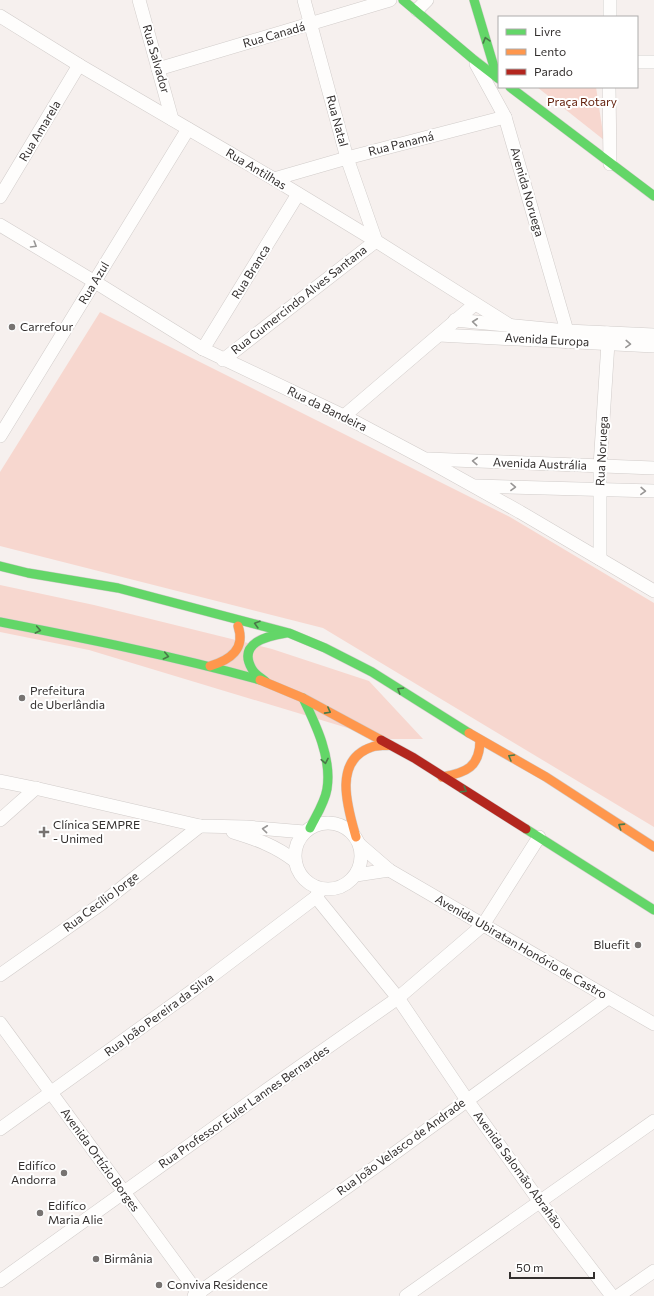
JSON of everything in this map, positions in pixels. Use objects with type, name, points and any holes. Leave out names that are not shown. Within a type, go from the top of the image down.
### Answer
[{"type":"main road","points":[[403,0],[498,81]]},
{"type":"main road","points":[[474,0],[495,57],[498,76]]},
{"type":"main road","points":[[511,88],[654,196]]},
{"type":"main road","points":[[0,566],[118,588],[289,633],[324,648],[372,672],[480,740],[546,777],[654,847]]},
{"type":"main road","points":[[0,575],[28,572]]},
{"type":"main road","points":[[210,666],[220,664],[231,657],[240,643],[242,633],[238,625],[231,617]]},
{"type":"main road","points":[[0,622],[111,644],[210,666],[266,682],[303,698],[390,745],[654,910]]},
{"type":"main road","points":[[266,682],[253,671],[248,660],[249,651],[260,639],[272,635],[289,633]]},
{"type":"main road","points":[[303,698],[323,748],[328,777],[327,790],[324,799],[307,830]]},
{"type":"main road","points":[[442,777],[456,775],[469,769],[476,761],[481,751],[480,740]]},
{"type":"main road","points":[[358,841],[348,806],[345,789],[346,776],[350,764],[358,753],[370,747],[390,745]]},
{"type":"street","name":"Rua Salvador","points":[[139,0],[172,119]]},
{"type":"street","name":"Rua Natal","points":[[304,0],[312,24],[347,158],[376,241]]},
{"type":"street","name":"Rua Canadá","points":[[158,69],[390,0]]},
{"type":"street","points":[[416,10],[427,0]]},
{"type":"street","points":[[610,0],[610,16]]},
{"type":"street","name":"Rua Antilhas","points":[[0,16],[79,65],[274,179],[376,241],[533,340]]},
{"type":"street","name":"Avenida Noruega","points":[[473,59],[505,117],[568,336]]},
{"type":"street","points":[[638,62],[654,62]]},
{"type":"street","name":"Rua Amarela","points":[[0,197],[79,65]]},
{"type":"street","points":[[500,88],[505,117]]},
{"type":"street","points":[[609,88],[610,164]]},
{"type":"street","name":"Rua Panamá","points":[[274,179],[347,158],[505,117]]},
{"type":"street","name":"Rua Azul","points":[[0,436],[188,129]]},
{"type":"street","name":"Rua Branca","points":[[203,349],[298,194]]},
{"type":"street","name":"Rua da Bandeira","points":[[0,225],[203,349],[223,360],[344,416],[425,459],[654,591]]},
{"type":"street","name":"Rua Gumercindo Alves Santana","points":[[223,360],[376,241]]},
{"type":"street","points":[[344,416],[474,304]]},
{"type":"street","name":"Avenida Europa","points":[[456,320],[511,326],[568,336],[607,338],[654,346]]},
{"type":"street","name":"Avenida Europa","points":[[607,338],[654,334]]},
{"type":"street","name":"Avenida Europa","points":[[439,335],[533,340],[568,336]]},
{"type":"street","name":"Rua Noruega","points":[[600,559],[600,466],[607,338]]},
{"type":"street","name":"Avenida Austrália","points":[[425,459],[654,468]]},
{"type":"street","name":"Avenida Austrália","points":[[474,486],[654,491]]},
{"type":"street","points":[[0,781],[200,826],[307,830]]},
{"type":"street","points":[[0,820],[36,788]]},
{"type":"street","points":[[330,822],[340,824],[349,830],[358,841],[362,855],[361,865],[350,882],[341,887],[319,893],[298,871],[295,861],[295,852],[298,842],[307,830],[319,824],[330,822]]},
{"type":"street","name":"Rua Cecílio Jorge","points":[[0,975],[101,904],[200,826]]},
{"type":"street","points":[[216,827],[257,839],[285,853],[295,861]]},
{"type":"street","name":"Rua Professor Euler Lannes Bernardes","points":[[0,1281],[398,998],[483,925],[539,837]]},
{"type":"street","name":"Avenida Ubiratan Honório de Castro","points":[[358,841],[388,870],[654,1024]]},
{"type":"street","points":[[356,874],[388,870]]},
{"type":"street","name":"Avenida Salomão Abrahão","points":[[319,893],[398,998],[467,1100],[540,1202],[612,1296]]},
{"type":"street","name":"Rua João Pereira da Silva","points":[[0,1129],[192,991],[319,893]]},
{"type":"street","name":"Rua João Velasco de Andrade","points":[[197,1295],[608,998]]},
{"type":"street","name":"Avenida Ortízio Borges","points":[[0,1023],[197,1295]]},
{"type":"street","points":[[406,1296],[654,1121]]},
{"type":"street","points":[[618,1296],[654,1271]]},
{"type":"green space","name":"Praça Rotary","points":[[538,88],[596,88],[604,140]]},
{"type":"green space","points":[[100,312],[510,517],[654,603],[654,827],[323,628],[0,546],[0,472]]},
{"type":"green space","points":[[0,585],[94,605],[272,649],[369,681],[423,739],[384,739],[89,650],[0,632]]},
{"type":"traffic: fast","points":[[403,0],[498,78]]},
{"type":"traffic: fast","points":[[474,0],[497,77]]},
{"type":"traffic: fast","points":[[511,88],[654,196]]},
{"type":"traffic: fast","points":[[0,566],[28,573],[118,588],[289,633],[325,648],[372,672],[469,733]]},
{"type":"traffic: fast","points":[[0,622],[98,641],[228,671],[260,680]]},
{"type":"traffic: fast","points":[[266,682],[253,671],[248,660],[248,653],[256,642],[271,636],[286,633]]},
{"type":"traffic: fast","points":[[303,698],[322,742],[328,777],[324,799],[310,828]]},
{"type":"traffic: fast","points":[[526,829],[654,910]]},
{"type":"traffic: slow","points":[[210,666],[230,657],[238,647],[240,641],[238,626]]},
{"type":"traffic: slow","points":[[260,680],[303,698],[381,740]]},
{"type":"traffic: slow","points":[[469,733],[546,777],[654,847]]},
{"type":"traffic: slow","points":[[442,777],[465,771],[470,767],[477,757],[480,740]]},
{"type":"traffic: slow","points":[[356,837],[347,800],[347,774],[352,763],[360,753],[374,746],[390,745]]},
{"type":"traffic: jam","points":[[381,740],[414,758],[526,829]]},
{"type":"place","name":"Carrefour","points":[[12,327]]},
{"type":"place","name":"Prefeitura de Uberlândia","points":[[22,698]]},
{"type":"place","name":"Clínica SEMPRE - Unimed","points":[[44,832]]},
{"type":"place","name":"Bluefit","points":[[638,945]]},
{"type":"place","name":"Edifíco Andorra","points":[[64,1173]]},
{"type":"place","name":"Edifíco Maria Alie","points":[[40,1213]]},
{"type":"place","name":"Birmânia","points":[[96,1259]]},
{"type":"place","name":"Conviva Residence","points":[[159,1285]]}]
